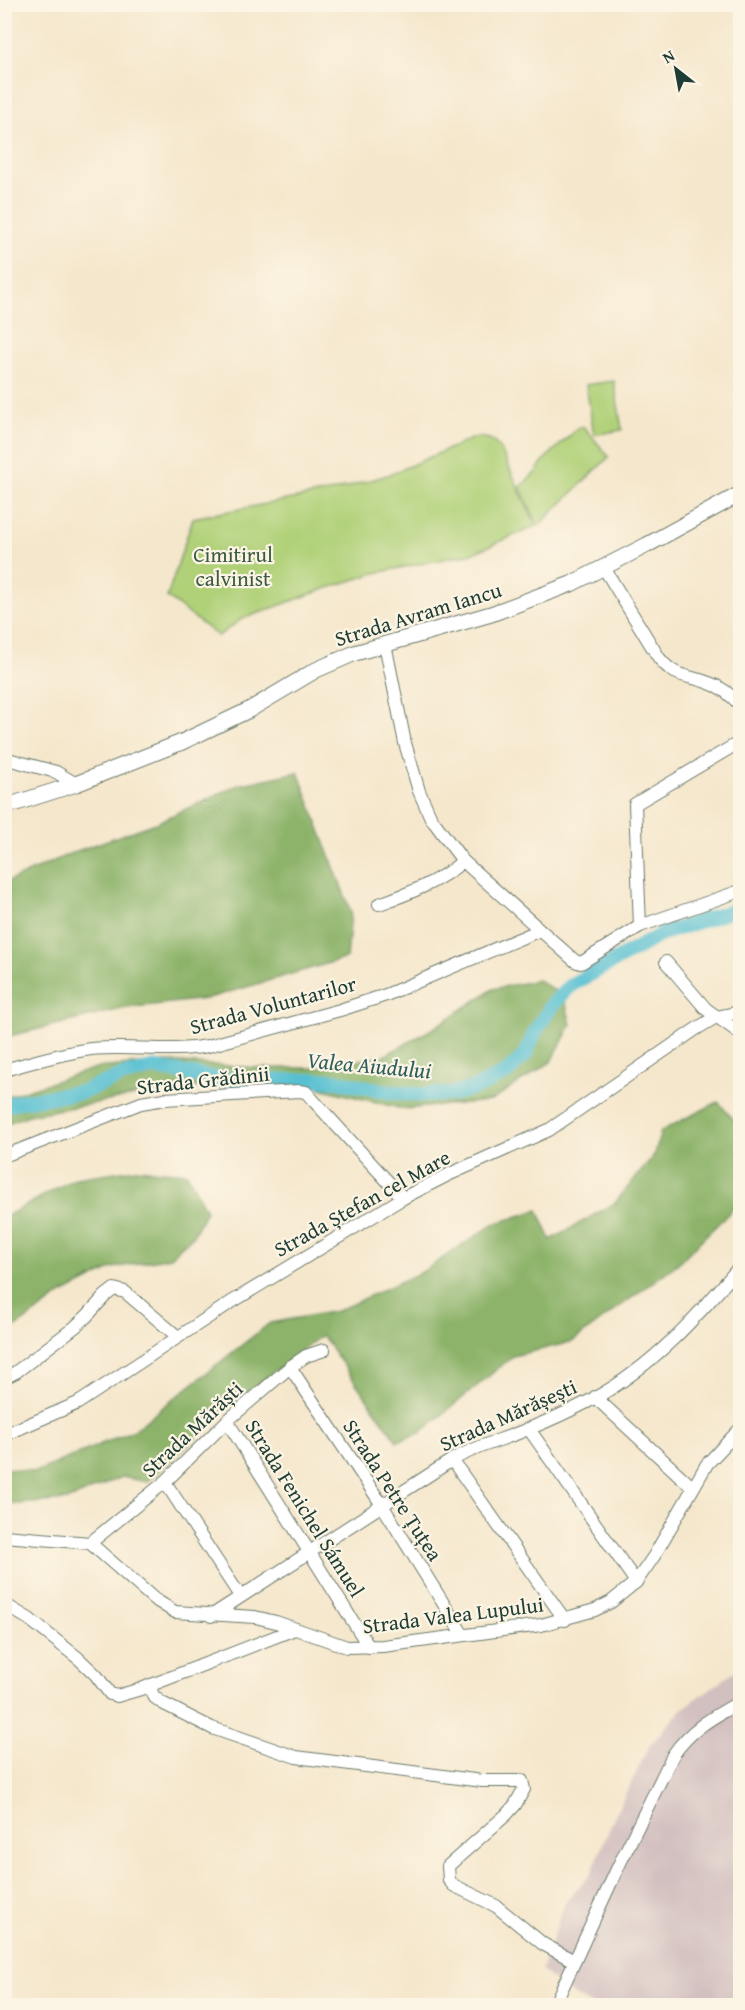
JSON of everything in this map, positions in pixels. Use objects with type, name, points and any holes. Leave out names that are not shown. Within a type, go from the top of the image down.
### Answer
[{"type":"main road","name":"Strada Avram Iancu","points":[[4,807],[122,767],[224,722],[316,670],[355,653],[491,614],[571,584],[741,494]]},
{"type":"street","points":[[604,568],[668,669],[676,674],[716,686],[741,705]]},
{"type":"street","points":[[385,644],[397,706],[419,791],[431,818],[463,861],[575,961],[581,963],[640,926],[741,891]]},
{"type":"street","points":[[640,926],[635,804],[741,742]]},
{"type":"street","points":[[4,758],[56,772],[76,784]]},
{"type":"street","points":[[379,904],[431,882],[452,871],[463,861]]},
{"type":"street","name":"Strada Voluntarilor","points":[[4,1070],[91,1049],[136,1047],[193,1049],[208,1046],[340,1010],[386,994],[540,930]]},
{"type":"street","points":[[666,962],[706,1009],[741,1033]]},
{"type":"street","name":"Strada Ștefan cel Mare","points":[[4,1435],[78,1403],[288,1266],[403,1198],[450,1174],[549,1130],[696,1029],[716,1017],[741,1012]]},
{"type":"street","name":"Strada Grădinii","points":[[4,1156],[141,1103],[209,1096],[299,1091],[306,1092],[403,1198]]},
{"type":"street","name":"Strada Mărășești","points":[[211,1616],[452,1460],[466,1452],[529,1429],[595,1397],[635,1372],[709,1304],[741,1266]]},
{"type":"street","points":[[4,1378],[16,1372],[75,1327],[114,1289],[125,1292],[178,1337]]},
{"type":"street","name":"Strada Mărăști","points":[[90,1543],[165,1482],[227,1421],[290,1367],[306,1356],[324,1350]]},
{"type":"street","name":"Strada Petre Țuțea","points":[[290,1367],[463,1635]]},
{"type":"street","points":[[595,1397],[692,1487]]},
{"type":"street","name":"Strada Fenichel Sámuel","points":[[227,1421],[369,1647]]},
{"type":"street","points":[[529,1429],[636,1582]]},
{"type":"street","name":"Strada Valea Lupului","points":[[90,1543],[154,1599],[168,1608],[184,1614],[255,1617],[347,1647],[369,1647],[541,1625],[565,1620],[611,1602],[636,1582],[654,1556],[707,1464],[741,1429]]},
{"type":"street","points":[[452,1460],[565,1620]]},
{"type":"street","points":[[165,1482],[240,1596]]},
{"type":"street","points":[[4,1536],[90,1543]]},
{"type":"street","points":[[4,1605],[29,1619],[78,1658],[96,1675],[110,1694],[117,1696],[128,1694],[295,1629]]},
{"type":"street","points":[[150,1685],[153,1696],[162,1703],[212,1728],[296,1757],[482,1781],[522,1781],[524,1789],[514,1805],[448,1866],[449,1880],[453,1885],[496,1906],[543,1944],[574,1961]]},
{"type":"street","points":[[554,2006],[673,1755],[684,1739],[700,1726],[741,1702]]},
{"type":"shaded area","points":[[740,1667],[740,2005],[591,2005],[573,1995],[541,1970],[565,1903],[591,1874],[614,1817],[650,1745],[681,1710]]},
{"type":"green space","points":[[614,381],[622,430],[594,435],[586,385]]},
{"type":"green space","points":[[579,427],[584,427],[609,457],[538,526],[520,487],[536,472],[544,460]]},
{"type":"green space","name":"Cimitirul calvinist","points":[[476,437],[490,439],[500,448],[536,526],[473,553],[375,573],[319,591],[242,619],[218,636],[167,597],[193,518],[334,491],[391,474]]},
{"type":"green space","points":[[298,772],[351,912],[347,958],[205,999],[126,1008],[5,1037],[5,883],[74,852],[156,823],[238,785]]},
{"type":"green space","points":[[538,980],[564,997],[571,1025],[551,1062],[491,1101],[403,1109],[316,1087],[185,1087],[29,1115],[5,1124],[5,1097],[96,1068],[166,1062],[260,1068],[317,1068],[384,1056],[434,1028],[493,989]]},
{"type":"green space","points":[[718,1102],[740,1127],[740,1202],[677,1264],[572,1342],[513,1356],[420,1433],[397,1441],[322,1335],[231,1405],[147,1482],[122,1477],[68,1500],[5,1505],[5,1468],[36,1472],[134,1430],[270,1323],[337,1311],[422,1272],[494,1224],[538,1210],[551,1240],[615,1203],[655,1154],[661,1131]]},
{"type":"green space","points":[[136,1169],[187,1173],[206,1211],[193,1236],[170,1257],[113,1268],[62,1294],[5,1332],[5,1217],[76,1178]]},
{"type":"waterway","name":"Valea Aiudului","points":[[4,1106],[82,1092],[122,1076],[154,1068],[245,1081],[332,1080],[390,1092],[421,1095],[453,1094],[478,1087],[508,1072],[526,1054],[535,1032],[552,1005],[571,985],[664,933],[740,908]]}]
